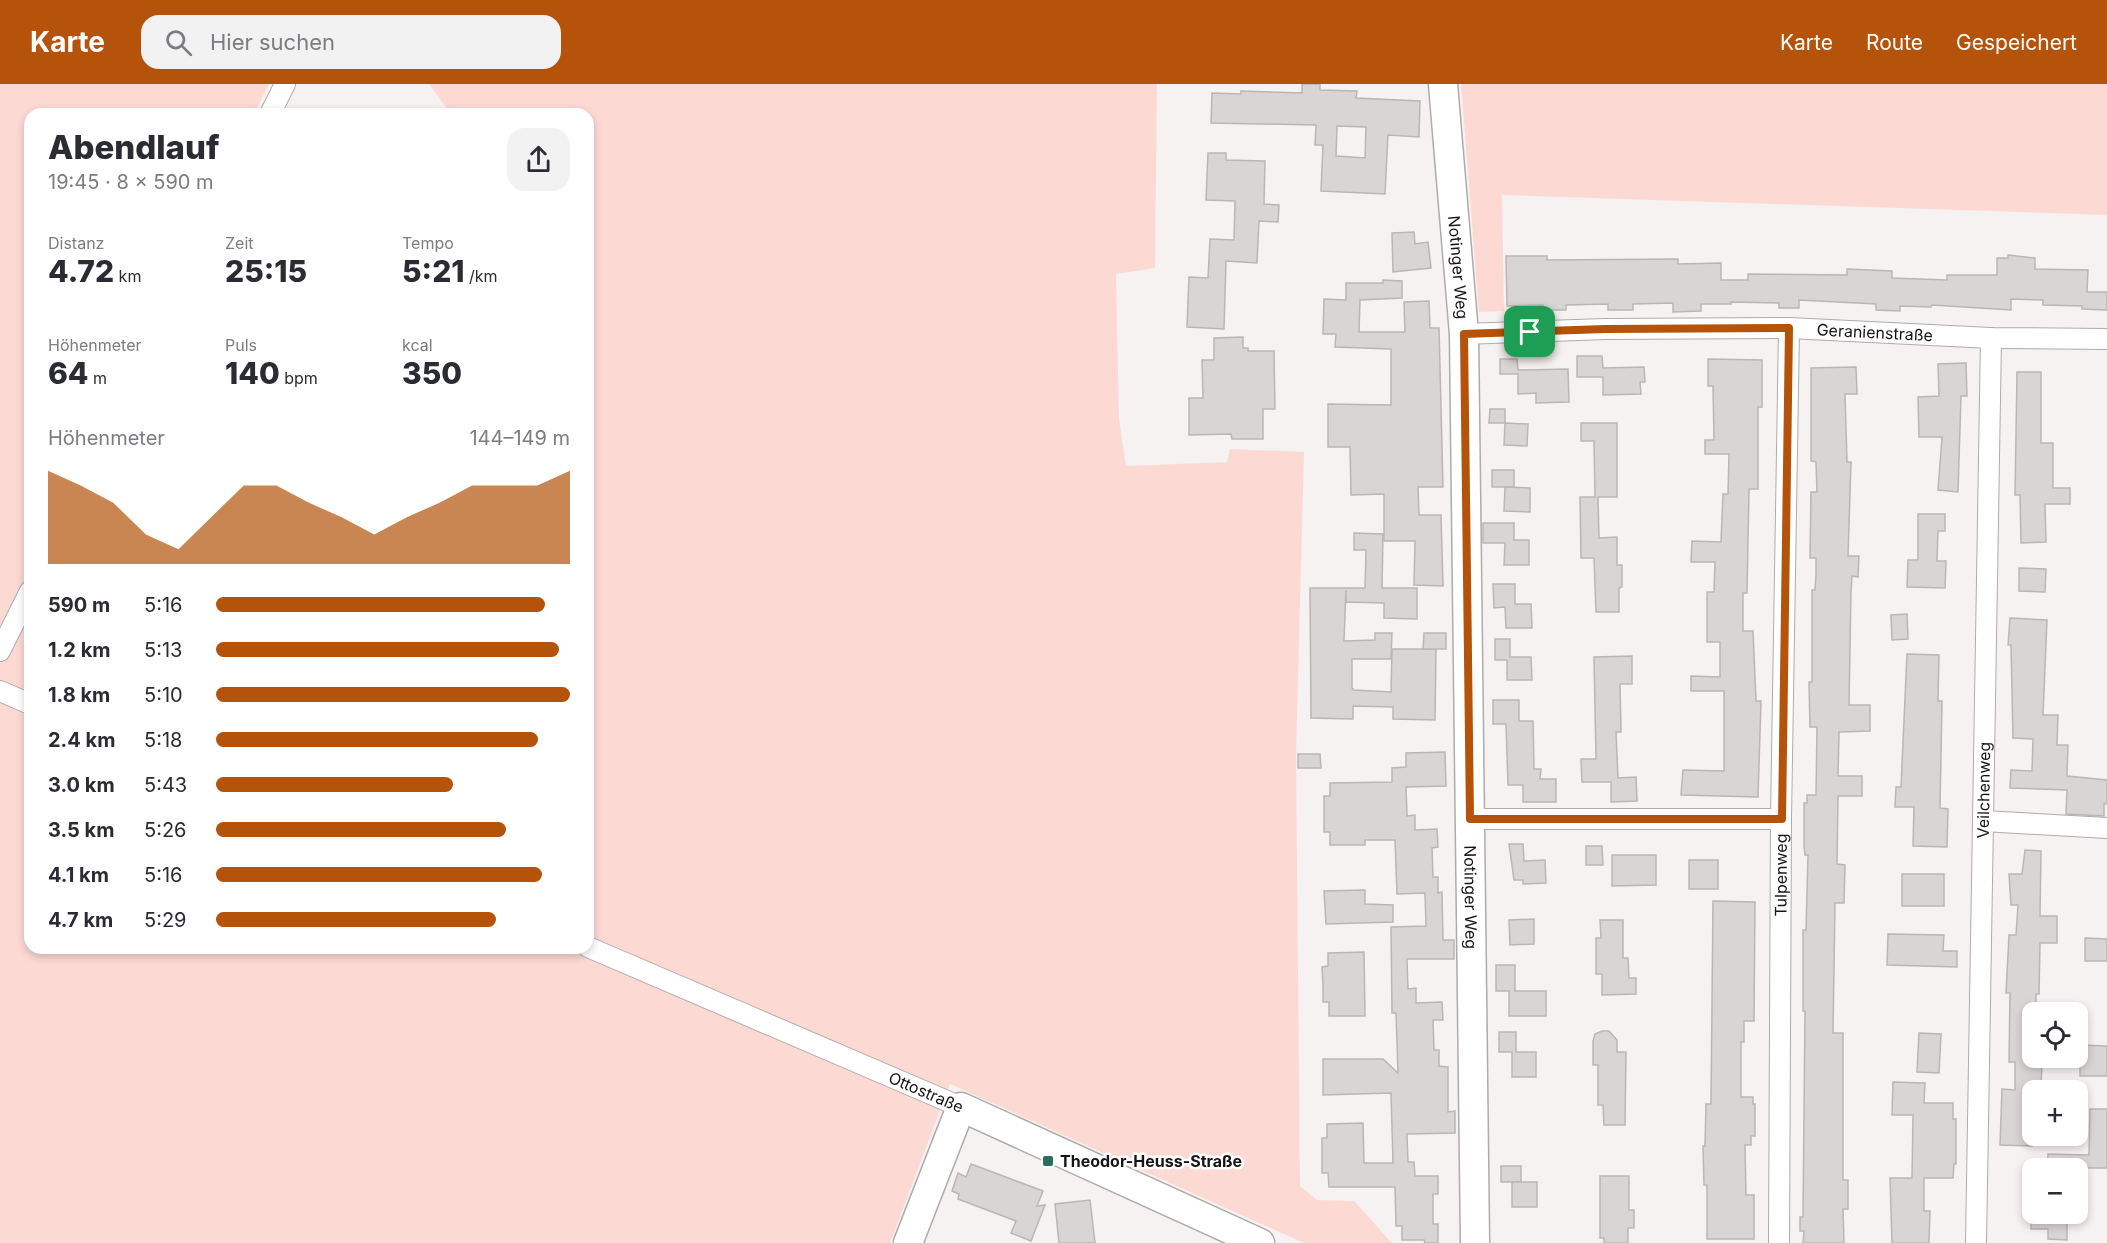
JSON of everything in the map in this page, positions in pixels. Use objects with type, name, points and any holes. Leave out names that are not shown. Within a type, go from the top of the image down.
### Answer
[{"type":"street","points":[[273,108],[285,84]]},
{"type":"street","name":"Notinger Weg","points":[[1443,84],[1464,334],[1475,1243]]},
{"type":"street","name":"Geranienstraße","points":[[1464,334],[1605,329],[1789,328],[1991,338],[2107,339]]},
{"type":"street","name":"Tulpenweg","points":[[1779,1243],[1789,328]]},
{"type":"street","name":"Veilchenweg","points":[[1976,1243],[1991,338]]},
{"type":"street","points":[[0,651],[24,603]]},
{"type":"street","points":[[0,691],[24,701]]},
{"type":"street","points":[[1470,819],[1782,819]]},
{"type":"street","points":[[1983,821],[2107,828]]},
{"type":"street","name":"Ottostraße","points":[[594,950],[962,1107],[1260,1243]]},
{"type":"street","points":[[908,1243],[962,1107]]},
{"type":"shaded area","points":[[0,84],[269,84],[257,108],[24,108],[24,954],[594,954],[594,108],[447,108],[429,84],[1157,84],[1155,268],[1116,274],[1119,419],[1126,466],[1227,462],[1230,449],[1304,452],[1296,755],[1300,1186],[1317,1200],[1354,1201],[1392,1243],[1304,1243],[950,1084],[890,1243],[0,1243]]},
{"type":"shaded area","points":[[1461,84],[2107,84],[2107,215],[1502,195],[1504,311],[1479,312]]},
{"type":"building","points":[[1302,84],[1320,84],[1320,90],[1357,91],[1356,98],[1420,101],[1419,137],[1388,135],[1385,194],[1321,191],[1323,145],[1315,145],[1316,125],[1211,123],[1212,93],[1241,94],[1241,91],[1302,93]],"holes":[[[1337,126],[1366,127],[1365,158],[1336,156]]]},
{"type":"building","points":[[1208,153],[1226,153],[1226,160],[1265,161],[1264,204],[1279,205],[1278,222],[1259,221],[1257,263],[1226,261],[1224,329],[1187,327],[1189,277],[1208,278],[1210,239],[1234,240],[1235,201],[1206,200]]},
{"type":"building","points":[[1414,232],[1415,244],[1428,242],[1431,268],[1393,272],[1392,233]]},
{"type":"building","points":[[2008,255],[2035,258],[2035,269],[2088,270],[2087,292],[2107,292],[2107,310],[2082,309],[2082,306],[2043,305],[2043,300],[2011,299],[2011,310],[1932,305],[1931,307],[1900,306],[1900,311],[1876,310],[1876,304],[1799,300],[1799,308],[1779,308],[1779,303],[1731,302],[1731,304],[1701,304],[1701,311],[1673,312],[1673,303],[1633,304],[1633,310],[1608,310],[1608,304],[1566,305],[1566,310],[1544,310],[1543,305],[1507,306],[1506,256],[1547,256],[1547,260],[1678,259],[1678,264],[1721,263],[1721,280],[1748,280],[1748,274],[1847,275],[1847,269],[1892,271],[1892,278],[1947,280],[1947,275],[1997,275],[1997,258],[2008,258]]},
{"type":"building","points":[[1383,280],[1402,281],[1402,298],[1360,300],[1359,332],[1405,332],[1404,302],[1429,301],[1430,328],[1439,328],[1443,487],[1418,487],[1419,515],[1441,515],[1443,586],[1414,585],[1415,541],[1384,541],[1384,494],[1351,495],[1350,447],[1328,447],[1328,404],[1391,405],[1391,349],[1335,347],[1336,334],[1323,334],[1324,299],[1346,300],[1346,283],[1383,283]]},
{"type":"building","points":[[1243,337],[1243,348],[1248,348],[1248,351],[1274,351],[1275,409],[1263,409],[1263,439],[1232,439],[1231,434],[1189,435],[1189,398],[1203,398],[1202,360],[1214,360],[1214,338]]},
{"type":"building","points":[[1577,356],[1602,356],[1603,368],[1644,367],[1645,382],[1640,382],[1641,394],[1603,395],[1603,377],[1577,377]]},
{"type":"building","points":[[1500,359],[1517,359],[1518,370],[1568,369],[1569,402],[1536,403],[1536,393],[1518,394],[1518,374],[1500,374]]},
{"type":"building","points":[[1708,359],[1762,360],[1762,407],[1758,407],[1758,489],[1749,489],[1747,593],[1743,593],[1743,631],[1753,631],[1756,701],[1761,701],[1758,797],[1681,795],[1683,770],[1724,771],[1724,691],[1691,691],[1691,676],[1720,677],[1720,642],[1707,642],[1707,592],[1714,592],[1715,562],[1691,562],[1692,541],[1721,542],[1723,494],[1728,494],[1729,454],[1705,454],[1705,440],[1714,440],[1713,386],[1708,386]]},
{"type":"building","points":[[1966,363],[1967,396],[1961,396],[1958,492],[1938,490],[1942,437],[1919,437],[1918,397],[1939,396],[1938,364]]},
{"type":"building","points":[[1856,367],[1857,394],[1845,394],[1847,462],[1851,462],[1848,556],[1859,556],[1858,577],[1852,576],[1849,705],[1870,705],[1870,731],[1839,732],[1838,776],[1862,776],[1862,796],[1838,796],[1837,864],[1845,865],[1844,903],[1835,903],[1833,1033],[1843,1033],[1843,1180],[1848,1180],[1848,1209],[1843,1209],[1844,1243],[1803,1243],[1804,1231],[1800,1231],[1800,1217],[1803,1217],[1805,1011],[1803,1011],[1803,930],[1806,930],[1808,855],[1805,855],[1804,846],[1804,803],[1807,803],[1807,795],[1816,795],[1817,727],[1810,727],[1809,682],[1812,682],[1812,590],[1815,590],[1816,575],[1816,558],[1810,558],[1811,492],[1817,492],[1816,462],[1811,461],[1811,368]]},
{"type":"building","points":[[2017,372],[2041,372],[2041,443],[2053,443],[2053,488],[2070,488],[2070,504],[2045,504],[2046,542],[2021,543],[2020,495],[2015,495]]},
{"type":"building","points":[[1490,409],[1505,409],[1505,423],[1489,423]]},
{"type":"building","points":[[1505,423],[1528,424],[1527,446],[1504,445]]},
{"type":"building","points":[[1581,423],[1617,423],[1617,497],[1598,497],[1599,538],[1617,537],[1617,565],[1622,565],[1619,612],[1596,612],[1594,558],[1581,558],[1580,497],[1595,497],[1594,441],[1581,441]]},
{"type":"building","points":[[1492,470],[1514,470],[1514,487],[1492,487]]},
{"type":"building","points":[[1505,487],[1530,488],[1530,512],[1504,511]]},
{"type":"building","points":[[1918,514],[1945,514],[1945,531],[1938,531],[1937,561],[1946,561],[1945,588],[1907,587],[1908,560],[1918,560]]},
{"type":"building","points":[[1483,523],[1514,523],[1514,540],[1529,540],[1529,565],[1504,565],[1505,543],[1483,543]]},
{"type":"building","points":[[1354,533],[1383,534],[1382,588],[1417,588],[1417,619],[1384,618],[1384,603],[1346,602],[1346,590],[1344,641],[1375,640],[1375,633],[1392,633],[1391,659],[1352,659],[1352,688],[1391,692],[1392,649],[1436,649],[1435,720],[1393,719],[1393,707],[1353,706],[1353,719],[1311,718],[1310,588],[1365,588],[1366,550],[1354,550]]},
{"type":"building","points":[[2019,568],[2046,569],[2045,592],[2019,591]]},
{"type":"building","points":[[1493,584],[1515,584],[1515,604],[1531,604],[1532,628],[1506,628],[1505,607],[1494,608]]},
{"type":"building","points":[[1907,614],[1908,639],[1892,640],[1891,615]]},
{"type":"building","points":[[2010,618],[2047,620],[2043,715],[2058,715],[2057,745],[2068,745],[2067,776],[2107,780],[2107,804],[2104,804],[2104,816],[2066,814],[2067,790],[2010,788],[2011,770],[2032,771],[2033,739],[2013,738],[2011,645],[2008,645]]},
{"type":"building","points":[[1424,633],[1446,633],[1446,649],[1423,649]]},
{"type":"building","points":[[1495,639],[1510,639],[1510,657],[1531,657],[1532,680],[1507,680],[1507,660],[1495,660]]},
{"type":"building","points":[[1907,654],[1939,655],[1938,701],[1942,701],[1940,808],[1948,809],[1947,847],[1913,846],[1914,807],[1895,807],[1896,787],[1901,787]]},
{"type":"building","points":[[1632,656],[1632,684],[1620,684],[1621,732],[1616,732],[1618,778],[1636,777],[1637,801],[1611,802],[1611,782],[1582,782],[1581,759],[1596,759],[1594,657]]},
{"type":"building","points":[[1493,700],[1519,700],[1519,721],[1533,721],[1534,769],[1541,769],[1540,779],[1556,779],[1556,802],[1523,802],[1523,785],[1508,785],[1506,724],[1493,724]]},
{"type":"building","points":[[1445,752],[1446,786],[1406,787],[1407,816],[1415,815],[1415,830],[1437,829],[1438,847],[1432,848],[1433,877],[1438,877],[1438,893],[1442,892],[1443,940],[1454,940],[1454,959],[1407,959],[1408,989],[1416,988],[1416,1003],[1442,1002],[1443,1020],[1433,1020],[1434,1050],[1439,1050],[1439,1066],[1448,1067],[1448,1112],[1455,1111],[1455,1133],[1407,1134],[1408,1162],[1414,1162],[1415,1176],[1438,1176],[1438,1194],[1433,1194],[1433,1224],[1438,1224],[1438,1243],[1425,1243],[1424,1240],[1402,1240],[1402,1226],[1396,1226],[1395,1187],[1329,1187],[1328,1173],[1322,1173],[1322,1138],[1327,1138],[1327,1124],[1363,1123],[1364,1163],[1393,1163],[1391,1093],[1323,1095],[1323,1059],[1383,1059],[1398,1073],[1396,1013],[1392,1013],[1391,927],[1426,926],[1425,893],[1397,894],[1395,840],[1365,840],[1365,845],[1330,845],[1330,832],[1324,832],[1324,796],[1330,796],[1330,783],[1392,782],[1392,768],[1406,767],[1406,753]]},
{"type":"building","points":[[1298,754],[1320,754],[1321,768],[1298,768]]},
{"type":"building","points":[[1509,844],[1523,844],[1524,861],[1545,860],[1546,883],[1523,884],[1523,880],[1514,880]]},
{"type":"building","points":[[1586,846],[1602,846],[1603,865],[1586,865]]},
{"type":"building","points":[[2025,850],[2041,851],[2040,916],[2057,916],[2057,943],[2040,943],[2039,994],[2036,994],[2036,1002],[2022,1002],[2022,1068],[2042,1068],[2041,1080],[2022,1080],[2022,1146],[2000,1145],[2002,1089],[2015,1090],[2015,1062],[2009,1062],[2010,993],[2006,993],[2009,935],[2016,935],[2018,905],[2011,905],[2009,874],[2022,874]]},
{"type":"building","points":[[1612,855],[1656,855],[1656,885],[1612,886]]},
{"type":"building","points":[[1689,860],[1718,860],[1718,889],[1689,889]]},
{"type":"building","points":[[1902,874],[1944,874],[1944,906],[1902,906]]},
{"type":"building","points":[[1365,890],[1365,904],[1393,905],[1393,922],[1326,924],[1324,891]]},
{"type":"building","points":[[1713,901],[1755,902],[1754,1021],[1744,1021],[1744,1042],[1741,1042],[1741,1097],[1753,1097],[1753,1104],[1755,1104],[1755,1136],[1751,1136],[1751,1145],[1745,1145],[1746,1195],[1754,1195],[1754,1239],[1707,1239],[1707,1185],[1704,1185],[1703,1146],[1705,1146],[1706,1104],[1711,1104]]},
{"type":"building","points":[[1534,919],[1534,944],[1510,945],[1509,920]]},
{"type":"building","points":[[1600,920],[1623,920],[1623,958],[1628,958],[1629,978],[1636,978],[1636,994],[1602,995],[1602,974],[1596,974],[1596,938],[1601,938]]},
{"type":"building","points":[[1888,934],[1944,935],[1943,951],[1957,951],[1957,967],[1887,965]]},
{"type":"building","points":[[2085,938],[2107,939],[2107,961],[2085,961]]},
{"type":"building","points":[[1364,952],[1365,1016],[1329,1016],[1329,1002],[1323,1002],[1322,967],[1328,966],[1328,953]]},
{"type":"building","points":[[1496,965],[1515,965],[1515,991],[1546,991],[1546,1016],[1509,1016],[1509,991],[1496,991]]},
{"type":"building","points":[[1609,1031],[1617,1040],[1617,1052],[1626,1052],[1625,1125],[1604,1125],[1603,1105],[1598,1105],[1598,1065],[1593,1065],[1593,1041],[1595,1034]]},
{"type":"building","points":[[1499,1032],[1516,1032],[1516,1052],[1536,1052],[1536,1077],[1512,1077],[1512,1052],[1499,1052]]},
{"type":"building","points":[[1919,1033],[1941,1034],[1939,1073],[1917,1072]]},
{"type":"building","points":[[2088,1045],[2107,1046],[2107,1076],[2080,1076],[2080,1068],[2088,1068]]},
{"type":"building","points":[[1893,1082],[1925,1083],[1924,1103],[1953,1103],[1953,1119],[1956,1119],[1956,1164],[1954,1164],[1953,1178],[1924,1178],[1924,1211],[1930,1211],[1929,1243],[1892,1243],[1890,1178],[1912,1178],[1913,1115],[1892,1115]]},
{"type":"building","points":[[2090,1109],[2107,1109],[2107,1168],[2088,1168],[2088,1158],[2048,1158],[2048,1154],[2089,1155]]},
{"type":"building","points":[[971,1164],[1043,1191],[1037,1206],[1045,1205],[1031,1241],[1011,1233],[1016,1221],[958,1199],[959,1194],[952,1191],[958,1173],[966,1177]]},
{"type":"building","points":[[1501,1166],[1521,1166],[1521,1182],[1501,1182]]},
{"type":"building","points":[[1600,1176],[1629,1176],[1629,1210],[1634,1210],[1634,1228],[1628,1228],[1628,1243],[1604,1243],[1604,1238],[1600,1238]]},
{"type":"building","points":[[1512,1182],[1537,1182],[1537,1207],[1512,1207]]},
{"type":"building","points":[[1090,1200],[1095,1243],[1059,1243],[1055,1204]]},
{"type":"building","points":[[2031,1224],[2067,1224],[2067,1240],[2048,1239],[2048,1229],[2031,1229]]},
{"type":"place","name":"Theodor-Heuss-Straße","points":[[1048,1161]]},
{"type":"route","points":[[1789,328],[1782,819],[1470,819],[1464,334],[1530,332],[1605,329],[1789,328]]}]
